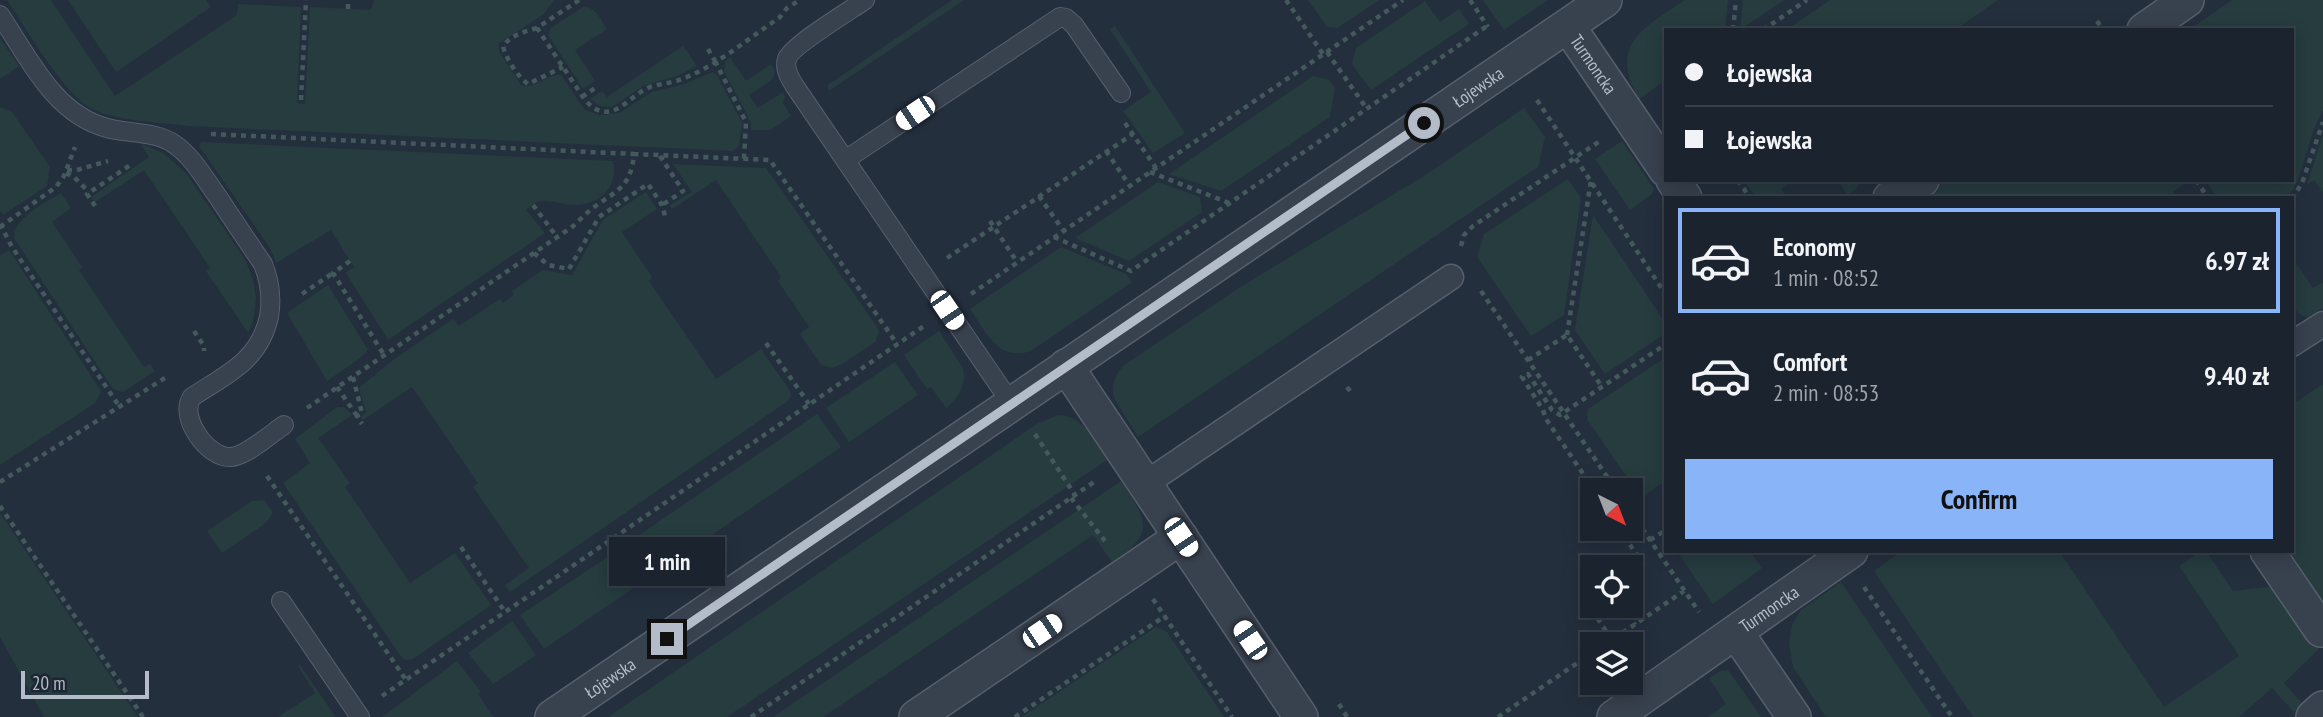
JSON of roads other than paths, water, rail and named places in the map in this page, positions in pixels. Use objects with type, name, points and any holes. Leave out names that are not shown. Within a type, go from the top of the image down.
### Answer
[{"type":"street","name":"Łojewska","points":[[552,717],[1605,0]]},
{"type":"street","points":[[2147,28],[2187,0]]},
{"type":"street","name":"Turmoncka","points":[[1568,26],[1664,167]]},
{"type":"street","points":[[1893,196],[1918,182]]},
{"type":"street","points":[[1137,472],[1455,265]]},
{"type":"street","points":[[2294,343],[2323,324]]},
{"type":"street","points":[[1066,366],[1301,717]]},
{"type":"street","points":[[916,717],[1181,537]]},
{"type":"street","points":[[2268,553],[2322,632]]},
{"type":"street","name":"Turmoncka","points":[[1794,717],[1728,638],[1854,564]]},
{"type":"street","points":[[1614,717],[1728,638]]},
{"type":"street","points":[[2313,717],[2323,708]]},
{"type":"lane","points":[[865,0],[796,47],[786,63],[792,82],[1010,403]]},
{"type":"lane","points":[[0,15],[57,98],[83,120],[109,129],[152,135],[173,143],[188,156],[263,264],[268,276],[270,311],[262,341],[239,366],[192,397],[187,409],[188,419],[207,447],[231,457],[249,449],[284,425]]},
{"type":"lane","points":[[845,160],[1060,17],[1066,18],[1074,25],[1121,93]]},
{"type":"lane","points":[[281,601],[359,715]]}]
